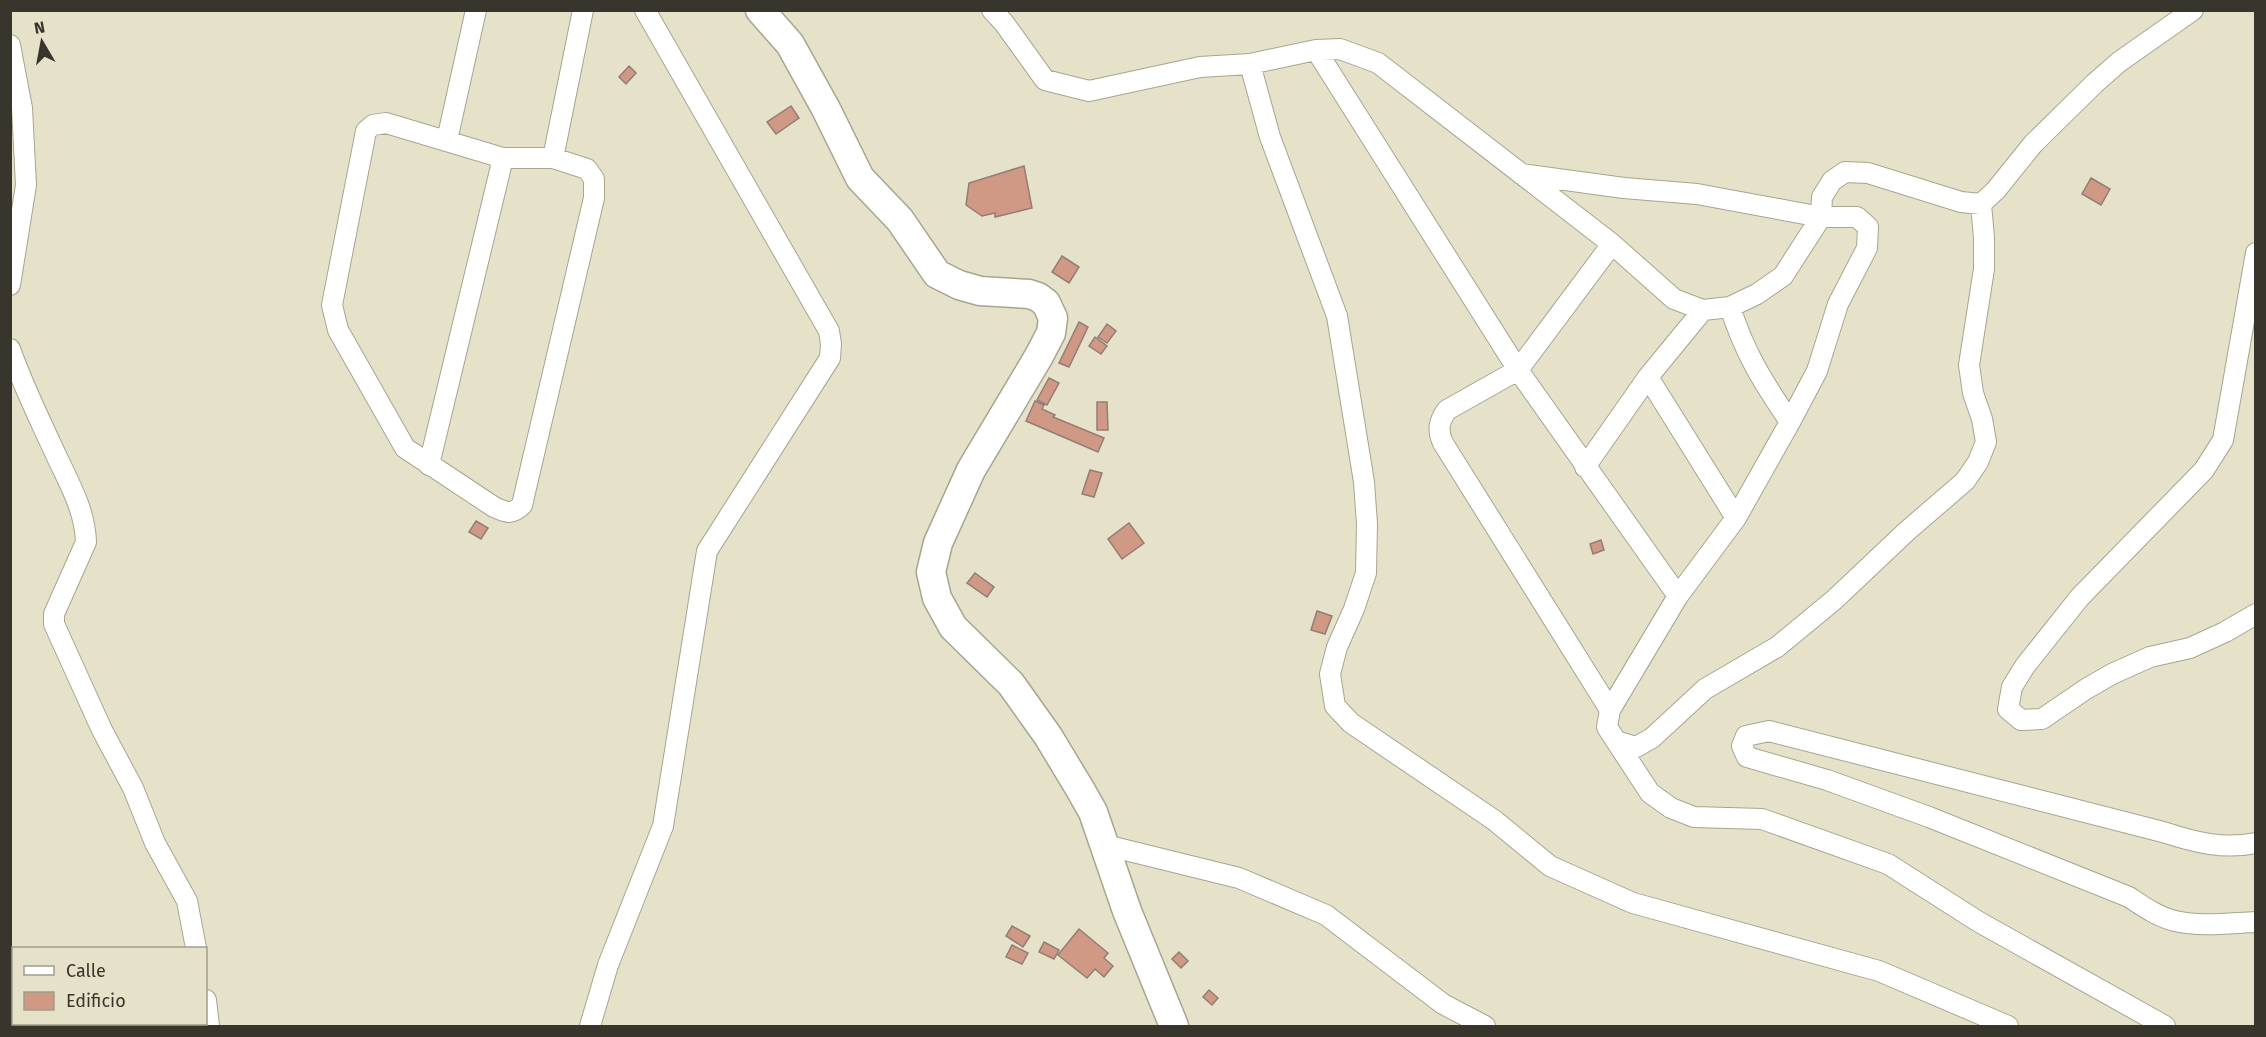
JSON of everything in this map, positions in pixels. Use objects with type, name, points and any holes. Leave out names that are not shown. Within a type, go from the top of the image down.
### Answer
[{"type":"main road","points":[[760,10],[790,44],[826,109],[860,178],[900,220],[938,274],[959,285],[980,291],[1029,294],[1038,297],[1046,303],[1053,318],[1051,333],[1008,412],[971,470],[938,543],[931,572],[937,598],[953,627],[1011,684],[1080,789],[1105,844],[1127,911],[1174,1026]]},
{"type":"street","points":[[447,140],[476,10]]},
{"type":"street","points":[[553,158],[583,10]]},
{"type":"street","points":[[590,1026],[609,965],[663,826],[707,551],[830,358],[831,344],[829,331],[645,10]]},
{"type":"street","points":[[992,10],[1045,80],[1089,91],[1200,67],[1250,64],[1316,50],[1340,49],[1378,63],[1612,244],[1674,299],[1703,310],[1730,307],[1756,294],[1783,276],[1821,217],[1822,197],[1832,181],[1845,172],[1868,173],[1961,201],[1981,204]]},
{"type":"street","points":[[1981,204],[1996,190],[2033,144],[2094,84],[2119,62],[2193,10]]},
{"type":"street","points":[[10,45],[22,108],[26,185],[10,285]]},
{"type":"street","points":[[1316,50],[1518,370],[1678,596]]},
{"type":"street","points":[[1250,64],[1270,136],[1337,316],[1364,482],[1367,524],[1366,573],[1329,674],[1335,706],[1352,723],[1494,820],[1550,866],[1633,903],[1879,971],[2008,1026]]},
{"type":"street","points":[[386,123],[447,140],[503,158],[553,158],[587,169],[594,179],[594,198],[522,505],[516,512],[508,513],[494,507],[405,448],[338,330],[332,305],[366,131],[373,125],[386,123]]},
{"type":"street","points":[[429,465],[503,158]]},
{"type":"street","points":[[1521,174],[1624,188],[1697,194],[1821,217],[1857,217],[1868,227],[1867,248],[1838,304],[1817,371],[1790,422],[1736,518],[1678,596],[1610,710],[1607,727],[1650,793],[1671,808],[1694,817],[1762,819],[1888,864],[1978,922],[2165,1026]]},
{"type":"street","points":[[1616,741],[1636,747],[1652,738],[1705,689],[1777,647],[1834,600],[1907,531],[1965,481],[1972,471],[1986,442],[1982,419],[1973,393],[1969,365],[1984,269],[1981,204]]},
{"type":"street","points":[[1610,710],[1439,434],[1441,418],[1448,411],[1518,370],[1612,244]]},
{"type":"street","points":[[2256,253],[2223,440],[2204,470],[2080,597],[2025,666],[2012,687],[2008,709],[2020,720],[2042,719],[2112,674],[2150,657],[2190,648],[2225,632],[2256,614]]},
{"type":"street","points":[[1730,307],[1740,339],[1758,374],[1790,422]]},
{"type":"street","points":[[1586,467],[1648,376],[1703,310]]},
{"type":"street","points":[[10,349],[21,379],[77,500],[86,529],[86,542],[54,614],[57,633],[102,729],[134,788],[154,843],[187,901],[196,947]]},
{"type":"street","points":[[1648,376],[1736,518]]},
{"type":"street","points":[[2256,843],[2223,846],[2193,842],[2163,832],[1769,731],[1746,736],[1742,746],[1747,757],[1827,780],[1929,818],[2129,897],[2153,913],[2175,921],[2199,924],[2256,922]]},
{"type":"street","points":[[1105,844],[1239,878],[1326,915],[1443,1004],[1485,1026]]},
{"type":"street","points":[[207,1009],[209,1026]]},
{"type":"building","points":[[629,66],[636,73],[626,84],[619,77]]},
{"type":"building","points":[[791,106],[799,118],[776,134],[767,122]]},
{"type":"building","points":[[1024,166],[1032,208],[995,217],[995,213],[982,216],[966,205],[969,183]]},
{"type":"building","points":[[2091,178],[2110,189],[2101,205],[2082,194]]},
{"type":"building","points":[[1062,256],[1079,267],[1069,283],[1052,272]]},
{"type":"building","points":[[1079,322],[1088,327],[1069,367],[1059,363]]},
{"type":"building","points":[[1107,324],[1116,331],[1107,343],[1098,337]]},
{"type":"building","points":[[1095,337],[1107,346],[1101,354],[1089,346]]},
{"type":"building","points":[[1049,378],[1059,383],[1047,405],[1037,400]]},
{"type":"building","points":[[1035,401],[1044,405],[1042,409],[1055,415],[1053,417],[1104,438],[1098,452],[1026,421]]},
{"type":"building","points":[[1097,402],[1107,402],[1108,430],[1097,430]]},
{"type":"building","points":[[1090,470],[1102,473],[1094,497],[1082,494]]},
{"type":"building","points":[[476,521],[488,528],[481,539],[469,532]]},
{"type":"building","points":[[1129,523],[1144,543],[1122,559],[1108,539]]},
{"type":"building","points":[[1601,540],[1604,550],[1593,554],[1590,544]]},
{"type":"building","points":[[975,573],[994,587],[987,597],[967,583]]},
{"type":"building","points":[[1317,611],[1332,616],[1325,634],[1311,630]]},
{"type":"building","points":[[1012,926],[1030,936],[1023,947],[1006,936]]},
{"type":"building","points":[[1079,929],[1108,953],[1104,958],[1113,966],[1104,977],[1095,969],[1087,978],[1058,955]]},
{"type":"building","points":[[1044,942],[1059,950],[1054,959],[1039,952]]},
{"type":"building","points":[[1012,945],[1028,953],[1022,964],[1006,957]]},
{"type":"building","points":[[1179,952],[1188,961],[1181,968],[1172,959]]},
{"type":"building","points":[[1209,990],[1218,998],[1212,1005],[1203,997]]}]
